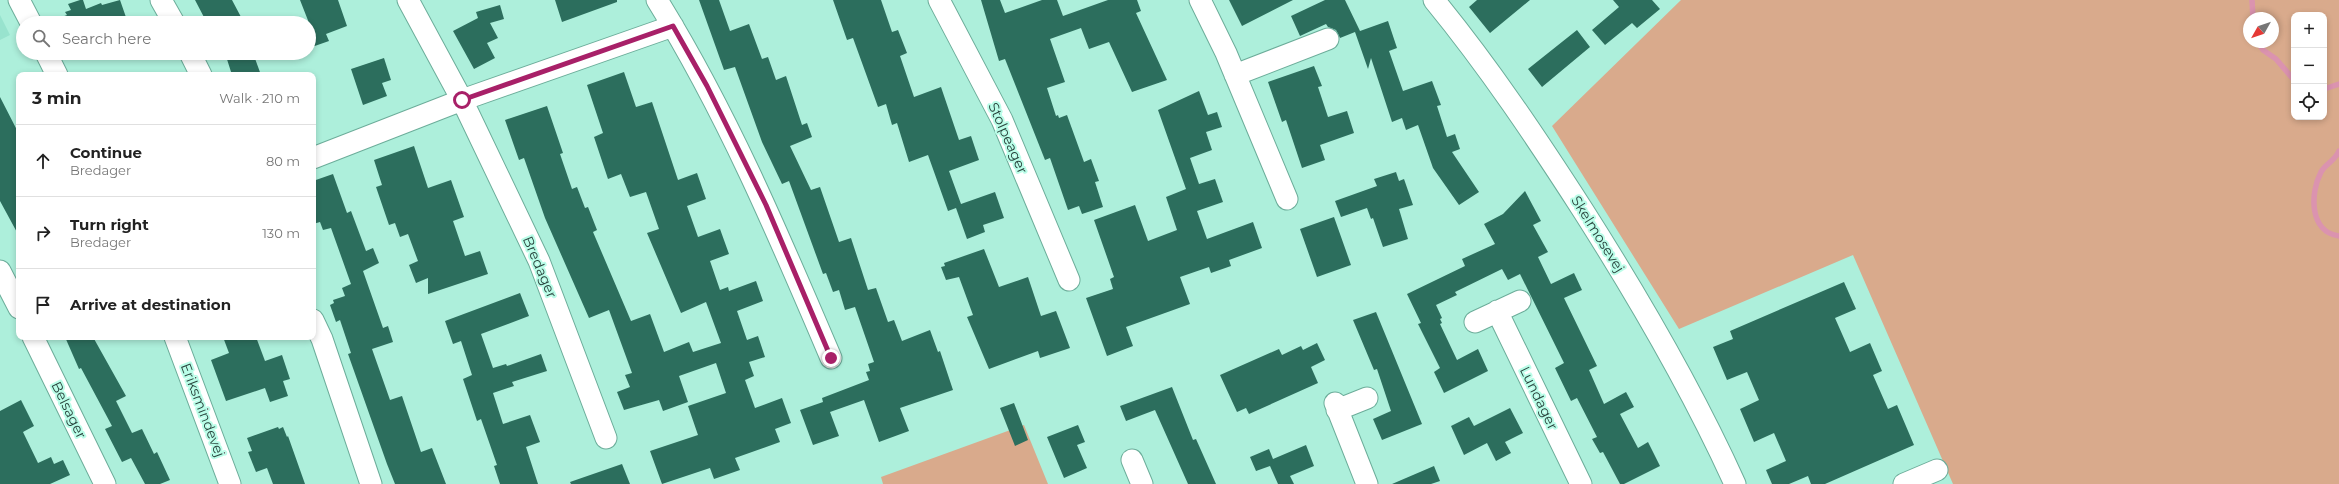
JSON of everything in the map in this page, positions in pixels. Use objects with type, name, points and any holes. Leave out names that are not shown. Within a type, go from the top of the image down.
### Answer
[{"type":"street","points":[[19,0],[27,16]]},
{"type":"street","points":[[161,0],[170,16]]},
{"type":"street","name":"Bredager","points":[[408,0],[462,100],[540,261],[606,438]]},
{"type":"street","points":[[657,0],[707,86],[766,205],[831,358]]},
{"type":"street","name":"Stolpeager","points":[[939,0],[1002,120],[1069,280]]},
{"type":"street","points":[[1200,0],[1235,75],[1287,199]]},
{"type":"street","name":"Skelmosevej","points":[[1434,0],[1466,39],[1544,149],[1643,305],[1695,400],[1733,483]]},
{"type":"street","points":[[316,157],[462,100],[673,26]]},
{"type":"street","points":[[1235,75],[1328,39]]},
{"type":"street","points":[[49,60],[55,72]]},
{"type":"street","points":[[194,60],[200,72]]},
{"type":"street","points":[[0,270],[13,302]]},
{"type":"street","points":[[1476,322],[1520,301]]},
{"type":"street","name":"Lundager","points":[[1497,311],[1581,484]]},
{"type":"street","points":[[316,326],[322,339],[371,484]]},
{"type":"street","name":"Belsager","points":[[34,340],[105,484]]},
{"type":"street","name":"Eriksmindevej","points":[[176,340],[230,484]]},
{"type":"street","points":[[1367,398],[1336,407],[1367,484]]},
{"type":"street","points":[[1132,460],[1142,484]]},
{"type":"street","points":[[1904,484],[1937,470]]},
{"type":"shaded area","points":[[1681,0],[2339,0],[2339,484],[1953,484],[1853,255],[1679,329],[1552,126]]},
{"type":"shaded area","points":[[0,15],[10,35],[0,40]]},
{"type":"shaded area","points":[[1024,425],[1048,484],[883,484],[881,477]]},
{"type":"building","points":[[83,0],[86,9],[101,3],[102,5],[120,0],[126,16],[64,16],[67,15],[65,12],[71,10],[68,4]]},
{"type":"building","points":[[195,0],[232,0],[240,16],[203,16]]},
{"type":"building","points":[[300,0],[338,0],[347,26],[326,34],[329,41],[316,46],[316,16],[306,16]]},
{"type":"building","points":[[555,0],[617,0],[617,2],[562,22]]},
{"type":"building","points":[[699,0],[719,0],[730,31],[749,24],[762,59],[768,57],[776,80],[786,76],[802,125],[807,123],[812,137],[790,146],[811,190],[820,187],[839,242],[851,238],[868,290],[876,288],[888,322],[894,320],[902,341],[930,330],[938,352],[940,351],[953,390],[900,408],[909,431],[879,442],[864,400],[830,412],[839,436],[813,445],[800,410],[823,402],[822,398],[869,380],[866,372],[870,371],[868,364],[874,362],[855,307],[845,310],[839,290],[833,292],[826,273],[823,274],[789,181],[782,184],[762,142],[735,67],[724,70]]},
{"type":"building","points":[[833,0],[881,0],[892,32],[898,30],[907,53],[900,56],[914,97],[941,87],[959,140],[971,136],[979,160],[949,171],[961,204],[995,192],[1004,218],[983,225],[985,232],[967,239],[956,208],[948,211],[928,155],[909,162],[897,123],[892,125],[886,104],[878,107],[853,38],[847,40]]},
{"type":"building","points":[[981,0],[1000,0],[1005,13],[1042,0],[1057,0],[1063,16],[1108,0],[1137,0],[1141,11],[1136,13],[1167,80],[1132,92],[1109,42],[1089,49],[1081,28],[1050,39],[1065,82],[1047,88],[1056,116],[1058,115],[1059,118],[1067,115],[1084,162],[1091,159],[1099,181],[1095,182],[1103,207],[1082,214],[1079,206],[1068,210],[1050,158],[1045,160],[1005,59],[999,61]]},
{"type":"building","points":[[1229,0],[1293,0],[1242,26]]},
{"type":"building","points":[[1325,0],[1345,0],[1360,31],[1388,21],[1397,48],[1389,51],[1403,91],[1432,81],[1441,105],[1437,106],[1447,137],[1455,134],[1460,149],[1452,152],[1479,192],[1459,205],[1433,168],[1418,125],[1406,130],[1402,118],[1392,122],[1371,58],[1368,69],[1355,32],[1340,38],[1336,30],[1328,27],[1326,24],[1300,36],[1291,16]]},
{"type":"building","points":[[1477,0],[1530,0],[1490,33],[1469,7]]},
{"type":"building","points":[[1613,0],[1652,0],[1660,9],[1637,28],[1632,23],[1605,45],[1592,30],[1619,7]]},
{"type":"building","points":[[500,5],[504,19],[490,23],[498,38],[487,43],[495,58],[474,69],[453,31],[478,18],[476,12]]},
{"type":"building","points":[[1577,30],[1590,47],[1542,87],[1528,69]]},
{"type":"building","points":[[384,58],[391,80],[382,83],[387,96],[363,105],[351,69]]},
{"type":"building","points":[[227,60],[256,60],[260,72],[231,72]]},
{"type":"building","points":[[1314,66],[1322,86],[1318,87],[1328,117],[1347,111],[1354,133],[1320,145],[1325,160],[1302,168],[1286,120],[1282,122],[1268,82]]},
{"type":"building","points":[[624,72],[636,107],[652,102],[678,180],[697,173],[706,199],[687,206],[698,237],[720,229],[729,254],[710,261],[720,290],[728,287],[729,291],[756,281],[763,301],[737,311],[747,340],[758,336],[765,357],[749,362],[754,376],[745,380],[755,408],[782,398],[791,423],[775,429],[780,442],[735,458],[740,470],[714,479],[710,468],[662,484],[650,451],[698,435],[688,406],[726,393],[716,363],[679,376],[688,402],[663,411],[659,400],[624,410],[617,392],[630,387],[625,375],[632,373],[609,310],[589,318],[545,218],[524,158],[519,160],[505,120],[547,106],[563,153],[560,154],[572,189],[577,187],[585,208],[588,207],[597,230],[593,232],[631,321],[650,314],[664,352],[689,342],[693,352],[721,343],[706,302],[681,313],[647,233],[659,229],[646,192],[630,197],[621,174],[608,179],[594,137],[603,133],[587,85]]},
{"type":"building","points":[[1199,91],[1208,115],[1217,112],[1222,127],[1206,132],[1212,150],[1190,158],[1199,184],[1215,179],[1223,202],[1197,211],[1207,239],[1253,222],[1262,248],[1229,260],[1231,266],[1211,273],[1209,267],[1180,277],[1190,304],[1126,327],[1133,346],[1107,356],[1086,298],[1113,289],[1110,279],[1114,277],[1094,220],[1135,205],[1148,241],[1177,230],[1166,197],[1186,189],[1158,110]]},
{"type":"building","points":[[0,97],[16,128],[16,230],[0,201]]},
{"type":"building","points":[[414,146],[428,188],[451,180],[464,217],[453,221],[465,256],[480,251],[488,274],[428,294],[428,278],[416,283],[409,265],[418,261],[408,234],[400,237],[395,223],[389,225],[376,187],[382,185],[374,160]]},
{"type":"building","points":[[1396,172],[1399,181],[1404,179],[1413,205],[1399,209],[1408,239],[1383,247],[1373,218],[1371,219],[1367,208],[1341,217],[1335,201],[1377,186],[1374,179]]},
{"type":"building","points":[[333,174],[347,213],[351,211],[366,251],[373,248],[379,263],[363,271],[383,328],[388,326],[393,342],[372,349],[390,400],[402,396],[421,452],[432,448],[446,484],[395,484],[348,354],[351,353],[340,320],[336,322],[330,305],[334,303],[333,300],[345,296],[342,288],[351,284],[331,228],[323,230],[320,222],[316,223],[316,180]]},
{"type":"building","points":[[1525,191],[1541,221],[1533,225],[1548,252],[1538,257],[1551,284],[1574,273],[1582,290],[1564,298],[1597,366],[1589,370],[1604,404],[1626,392],[1634,407],[1620,414],[1638,448],[1648,442],[1660,466],[1624,484],[1620,484],[1603,452],[1600,453],[1592,439],[1597,437],[1577,398],[1571,401],[1555,368],[1564,363],[1520,274],[1508,280],[1502,269],[1455,292],[1457,295],[1436,305],[1442,318],[1440,319],[1442,323],[1440,324],[1457,360],[1478,349],[1488,371],[1444,393],[1434,372],[1440,368],[1418,324],[1421,323],[1407,294],[1465,266],[1462,259],[1495,244],[1484,224],[1503,214]]},
{"type":"building","points":[[1334,217],[1351,265],[1317,277],[1300,229]]},
{"type":"building","points":[[984,249],[999,287],[1028,277],[1041,316],[1056,311],[1070,348],[1040,358],[1038,351],[989,369],[967,317],[973,315],[959,277],[946,280],[941,267],[945,266],[944,263]]},
{"type":"building","points":[[1844,282],[1856,309],[1835,318],[1850,352],[1870,343],[1882,371],[1873,375],[1888,409],[1897,405],[1914,445],[1825,484],[1811,484],[1808,476],[1789,484],[1772,484],[1766,470],[1786,461],[1774,433],[1754,442],[1740,409],[1759,400],[1747,372],[1727,380],[1713,347],[1733,339],[1730,331]]},
{"type":"building","points":[[520,293],[529,316],[481,334],[493,368],[506,364],[507,366],[541,354],[547,371],[512,382],[514,386],[493,393],[503,424],[530,415],[540,442],[526,447],[538,484],[500,484],[494,466],[497,465],[481,419],[477,421],[463,379],[472,375],[461,341],[453,344],[445,321]]},
{"type":"building","points":[[1376,312],[1422,424],[1382,440],[1373,419],[1391,411],[1377,369],[1374,370],[1353,320]]},
{"type":"building","points":[[66,340],[95,340],[126,396],[116,401],[132,433],[142,429],[154,454],[157,452],[170,480],[160,484],[145,484],[131,458],[122,462],[105,429],[112,426],[81,368],[79,369]]},
{"type":"building","points":[[224,340],[257,340],[265,361],[282,355],[290,379],[283,381],[288,396],[270,402],[265,388],[226,401],[211,360],[229,353]]},
{"type":"building","points":[[1317,343],[1325,360],[1311,367],[1318,383],[1249,414],[1246,408],[1237,412],[1220,375],[1279,349],[1282,355],[1301,346],[1303,350]]},
{"type":"building","points":[[1172,387],[1193,440],[1196,439],[1216,484],[1188,484],[1155,410],[1126,421],[1120,406]]},
{"type":"building","points":[[21,400],[34,426],[23,432],[38,463],[51,457],[54,464],[63,460],[70,475],[50,484],[0,484],[0,411]]},
{"type":"building","points":[[1014,403],[1028,440],[1015,446],[1000,408]]},
{"type":"building","points":[[1510,408],[1523,433],[1505,442],[1511,453],[1496,461],[1487,443],[1464,455],[1451,426],[1469,417],[1474,426]]},
{"type":"building","points":[[1078,425],[1085,442],[1077,445],[1087,468],[1064,478],[1047,437]]},
{"type":"building","points":[[278,427],[279,429],[283,427],[287,437],[288,436],[305,484],[273,484],[267,468],[256,472],[248,452],[252,451],[247,438]]},
{"type":"building","points":[[1306,445],[1314,466],[1290,476],[1294,484],[1278,484],[1270,466],[1256,471],[1250,457],[1269,449],[1273,459]]},
{"type":"building","points":[[622,464],[630,484],[571,484],[570,482]]},
{"type":"building","points":[[1434,466],[1440,481],[1431,484],[1392,484]]},
{"type":"waterway","points":[[2252,0],[2253,12]]},
{"type":"waterway","points":[[2262,48],[2276,59],[2291,76]]},
{"type":"waterway","points":[[2327,88],[2339,84]]},
{"type":"waterway","points":[[2339,151],[2321,172],[2317,181],[2314,200],[2317,220],[2329,233],[2339,236]]},
{"type":"route","points":[[462,100],[673,26],[707,86],[766,205],[831,358]]}]
